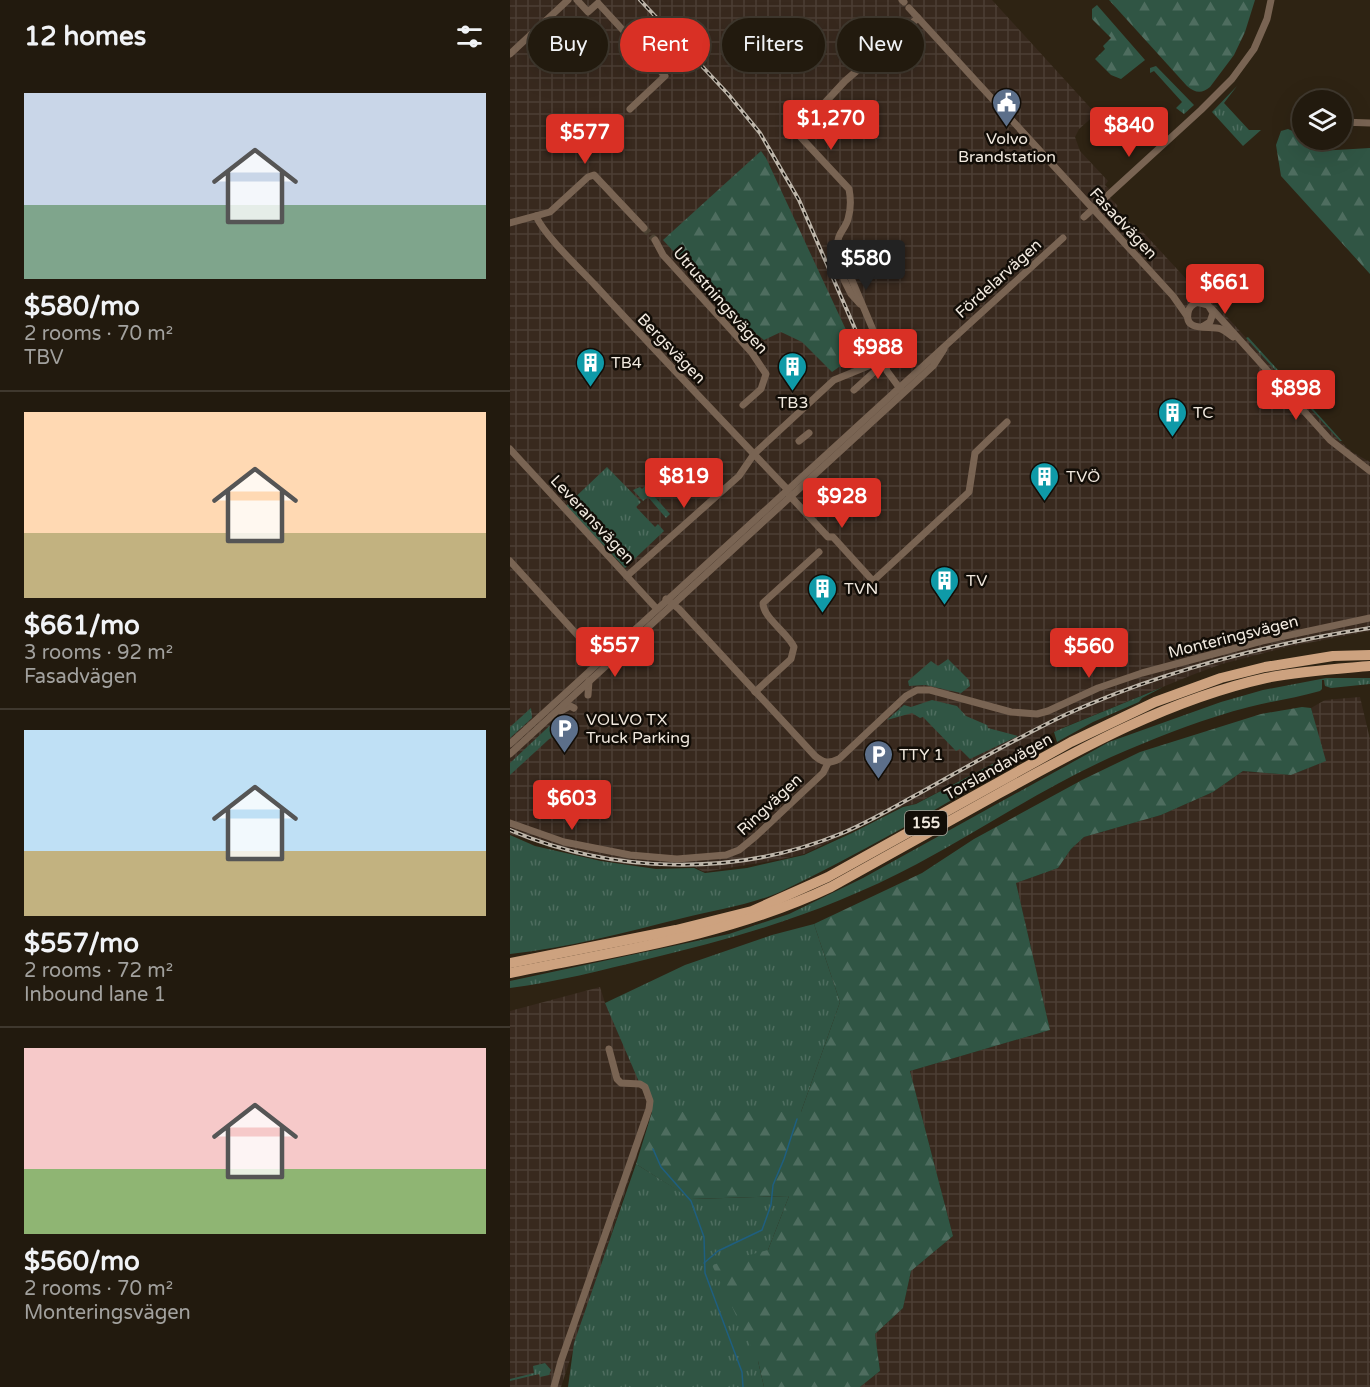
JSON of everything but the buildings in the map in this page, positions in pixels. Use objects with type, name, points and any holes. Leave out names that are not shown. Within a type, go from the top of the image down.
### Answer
[{"type":"main road","points":[[1333,656],[1370,646]]},
{"type":"main road","name":"Torslandavägen","points":[[510,961],[676,930],[752,911],[828,878],[1071,742],[1155,702],[1237,674],[1266,667],[1333,656],[1370,655]]},
{"type":"main road","name":"Torslandavägen","points":[[510,973],[677,940],[754,919],[831,887],[1074,752],[1140,721],[1200,697],[1263,679],[1303,672],[1370,666]]},
{"type":"main road","points":[[1336,669],[1370,672]]},
{"type":"street","points":[[510,54],[568,0]]},
{"type":"street","points":[[577,0],[588,12],[598,3],[665,76],[630,109]]},
{"type":"street","points":[[1084,217],[1232,79],[1254,48],[1267,19],[1271,0]]},
{"type":"street","name":"Fasadvägen","points":[[905,4],[918,18]]},
{"type":"street","name":"Fasadvägen","points":[[924,25],[1173,296],[1193,325],[1222,329],[1242,344]]},
{"type":"street","points":[[855,72],[795,131],[849,189],[851,199],[849,216],[837,239],[884,361],[901,389]]},
{"type":"street","points":[[1352,122],[1370,123]]},
{"type":"street","points":[[510,223],[550,212],[588,177],[594,175],[644,228]]},
{"type":"street","name":"Bergsvägen","points":[[536,216],[558,245],[787,489],[790,496]]},
{"type":"street","name":"Fördelarvägen","points":[[671,602],[790,496],[952,337],[1062,238]]},
{"type":"street","name":"Utrustningsvägen","points":[[655,240],[663,255],[752,353],[766,374],[761,389],[743,405]]},
{"type":"street","points":[[844,280],[866,314]]},
{"type":"street","name":"Fasadvägen","points":[[1173,296],[1195,303],[1205,303],[1212,309],[1329,440],[1370,471]]},
{"type":"street","points":[[1187,316],[1189,308],[1195,303]]},
{"type":"street","points":[[1202,327],[1211,321],[1212,309]]},
{"type":"street","points":[[627,576],[739,476],[754,454],[834,380],[884,361]]},
{"type":"street","points":[[854,390],[884,361]]},
{"type":"street","name":"Fördelarvägen","points":[[671,602],[787,489],[901,389]]},
{"type":"street","points":[[790,496],[828,537],[833,537],[873,581],[969,492],[975,453],[1007,422]]},
{"type":"street","points":[[799,441],[809,433]]},
{"type":"street","name":"Leveransvägen","points":[[510,449],[656,608]]},
{"type":"street","points":[[755,692],[790,659],[794,647],[766,613],[764,603],[819,552]]},
{"type":"street","points":[[510,561],[604,663]]},
{"type":"street","points":[[510,744],[559,697],[604,663],[656,608],[671,602]]},
{"type":"street","points":[[559,697],[570,691],[604,663],[671,602]]},
{"type":"street","points":[[671,602],[815,756],[822,762],[828,763]]},
{"type":"street","name":"Monteringsvägen","points":[[828,763],[839,759],[906,696],[917,690],[930,690],[1011,712],[1043,713],[1098,688],[1142,673],[1262,641],[1370,618]]},
{"type":"street","points":[[570,691],[584,691],[604,663]]},
{"type":"street","points":[[510,754],[579,690],[590,685],[604,663]]},
{"type":"street","points":[[549,718],[566,707],[574,708]]},
{"type":"street","name":"Ringvägen","points":[[510,823],[564,842],[630,855],[677,859],[726,855],[739,850],[756,836],[819,777],[828,763]]},
{"type":"street","points":[[554,1387],[649,1109],[650,1101],[645,1087],[640,1084],[621,1083],[617,1079],[609,1049]]},
{"type":"shaded area","points":[[510,0],[992,0],[1096,114],[1079,129],[1075,137],[1080,151],[1108,181],[1105,185],[1109,189],[1099,198],[1101,200],[1107,195],[1118,206],[1116,208],[1140,233],[1142,231],[1200,294],[1204,292],[1206,294],[1341,442],[1352,452],[1370,462],[1370,631],[1287,647],[1222,664],[1192,675],[1062,728],[915,804],[903,806],[804,854],[704,872],[695,867],[624,864],[577,855],[510,834]]},
{"type":"shaded area","points":[[1360,697],[1370,739],[1370,1387],[860,1387],[880,1371],[875,1334],[903,1308],[911,1271],[953,1236],[910,1071],[1050,1030],[1016,883],[1058,868],[1071,849],[1084,837],[1161,815],[1213,792],[1243,771],[1291,775],[1325,761],[1311,708],[1325,700]]},
{"type":"shaded area","points":[[600,987],[605,1003],[664,1074],[561,1387],[510,1387],[510,1011]]},
{"type":"green space","points":[[1109,0],[1255,0],[1245,32],[1234,55],[1210,87],[1199,92],[1187,86]]},
{"type":"green space","points":[[1097,5],[1145,60],[1121,79],[1111,75],[1095,59],[1105,49],[1103,46],[1111,38],[1092,19],[1092,9]]},
{"type":"green space","points":[[1156,66],[1194,105],[1184,114],[1176,108],[1182,102],[1154,71],[1150,73],[1150,68]]},
{"type":"green space","points":[[1237,86],[1224,103],[1249,130],[1261,130],[1243,146],[1212,112]]},
{"type":"green space","points":[[1288,129],[1292,131],[1292,150],[1370,148],[1370,274],[1281,176],[1276,145],[1281,131]]},
{"type":"green space","points":[[761,151],[854,347],[853,357],[832,372],[802,342],[781,332],[764,340],[734,317],[663,240]]},
{"type":"green space","points":[[1248,337],[1342,441],[1246,338]]},
{"type":"green space","points":[[607,467],[641,502],[636,507],[655,527],[658,524],[664,531],[625,568],[566,506]]},
{"type":"green space","points":[[645,486],[670,514],[666,518],[648,497],[643,501],[633,490],[640,487],[642,489]]},
{"type":"green space","points":[[948,659],[969,680],[970,686],[961,693],[925,685],[909,686],[908,681],[931,661],[938,666]]},
{"type":"green space","points":[[1326,678],[1370,678],[1370,684],[1331,688],[1325,686],[1322,680],[1320,691],[1233,711],[1155,738],[1071,777],[884,881],[818,909],[684,950],[579,975],[510,988],[510,981],[729,934],[789,914],[863,878],[1109,742],[1221,702],[1263,690]]},
{"type":"green space","points":[[1163,687],[1142,698],[1139,702],[1093,722],[1057,742],[1054,732]]},
{"type":"green space","points":[[932,700],[957,706],[966,716],[987,725],[988,728],[1018,736],[970,759],[960,749],[956,751],[923,717],[920,718],[912,713],[887,720],[904,705],[911,707]]},
{"type":"green space","points":[[1302,707],[1311,708],[1326,761],[1291,775],[1243,771],[1213,792],[1161,815],[1084,837],[1071,849],[1058,868],[1016,883],[1050,1030],[910,1071],[953,1236],[911,1271],[903,1308],[875,1334],[880,1371],[860,1387],[764,1387],[758,1361],[712,1265],[768,1250],[789,1196],[691,1199],[636,1164],[652,1112],[801,1112],[840,1002],[814,924],[922,873],[974,839],[1082,780],[1140,752],[1261,714]]},
{"type":"green space","points":[[531,708],[532,718],[510,738],[510,727]]},
{"type":"green space","points":[[561,715],[571,719],[510,775],[510,763]]},
{"type":"green space","points":[[1000,760],[1007,768],[867,848],[780,892],[732,907],[597,939],[510,954],[510,835],[535,846],[601,861],[656,869],[694,868],[705,873],[747,868],[804,855],[903,807],[916,804]]},
{"type":"green space","points":[[814,924],[840,1002],[801,1112],[652,1112],[605,1003],[685,965],[772,935]]},
{"type":"green space","points":[[636,1164],[692,1199],[789,1196],[768,1250],[758,1361],[764,1387],[568,1387],[574,1343]]},
{"type":"green space","points":[[545,1363],[551,1370],[549,1375],[540,1377],[539,1374],[510,1381],[510,1379],[534,1373],[533,1366]]},
{"type":"waterway","points":[[704,1263],[718,1251],[762,1230],[771,1205],[773,1185],[797,1119]]},
{"type":"waterway","points":[[653,1149],[661,1167],[691,1201],[704,1237],[705,1273],[742,1372],[743,1387]]},
{"type":"tunnel","points":[[644,228],[655,240]]},
{"type":"railway","points":[[640,0],[728,94],[760,133],[799,200],[866,354]]},
{"type":"railway","points":[[510,830],[549,845],[632,862],[675,865],[759,858],[800,848],[850,830],[1029,733],[1067,714],[1139,685],[1254,651],[1370,628]]},
{"type":"place","name":"Volvo Brandstation","points":[[1007,128]]},
{"type":"place","name":"TB4","points":[[590,388]]},
{"type":"place","name":"TB3","points":[[793,392]]},
{"type":"place","name":"TC","points":[[1172,438]]},
{"type":"place","name":"TVÖ","points":[[1045,502]]},
{"type":"place","name":"TV","points":[[945,606]]},
{"type":"place","name":"TVN","points":[[823,614]]},
{"type":"place","name":"VOLVO TX Truck Parking","points":[[565,754]]},
{"type":"place","name":"TTY 1","points":[[878,780]]}]
